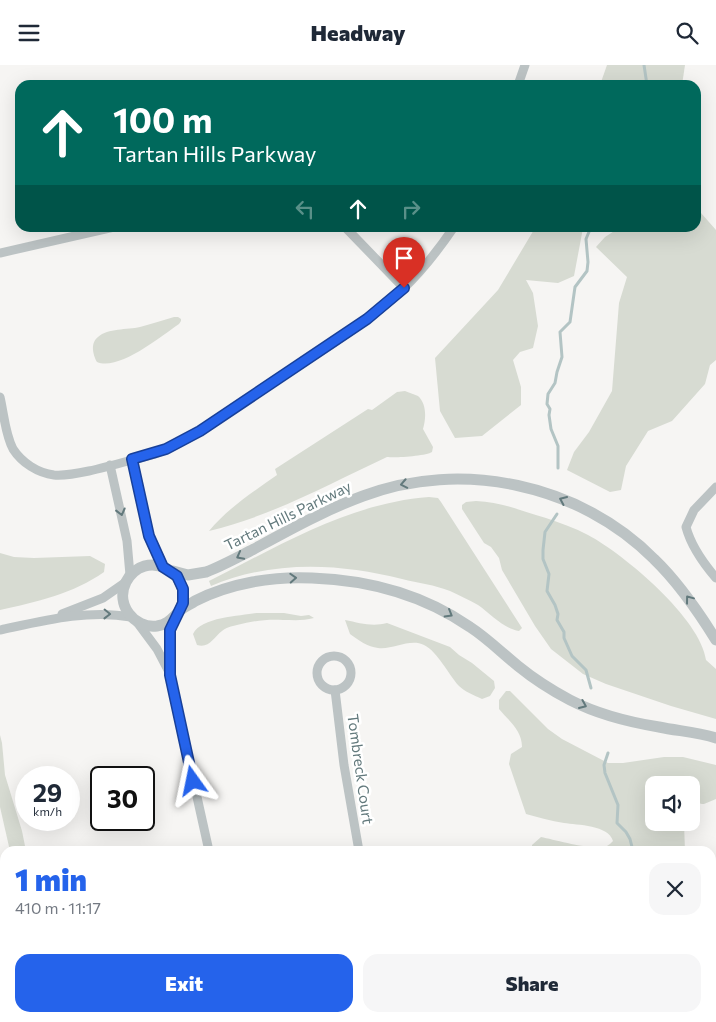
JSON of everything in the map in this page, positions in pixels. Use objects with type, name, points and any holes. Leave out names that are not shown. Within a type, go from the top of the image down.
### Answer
[{"type":"street","points":[[520,80],[525,65]]},
{"type":"street","points":[[0,253],[92,232]]},
{"type":"street","points":[[350,232],[404,288]]},
{"type":"street","points":[[0,397],[13,448],[30,466],[41,472],[54,475],[71,474],[166,449],[200,431],[367,319],[404,288],[438,250],[451,232]]},
{"type":"street","points":[[132,459],[149,536],[167,569],[181,582],[183,589],[183,603],[172,624],[170,637],[170,675],[208,846]]},
{"type":"street","points":[[110,465],[127,541],[128,579],[124,588],[123,601],[127,612],[157,649],[170,675]]},
{"type":"street","name":"Tartan Hills Parkway","points":[[48,620],[103,599],[145,566],[167,569],[188,575],[206,573],[333,508],[388,488],[434,480],[489,480],[545,492],[594,515],[623,533],[654,558],[674,580],[694,605],[716,640]]},
{"type":"street","points":[[716,487],[694,509],[686,527],[696,549],[716,578]]},
{"type":"street","name":"Tartan Hills Parkway","points":[[0,630],[48,620],[106,613],[134,619],[142,624],[154,627],[167,623],[179,613],[216,592],[244,584],[276,579],[309,577],[336,579],[388,588],[416,597],[446,612],[471,628],[543,685],[572,701],[604,714],[642,724],[716,737]]},
{"type":"street","name":"Tombreck Court","points":[[335,690],[344,765],[358,846]]},
{"type":"shaded area","points":[[607,65],[685,65],[683,80],[602,80]]},
{"type":"shaded area","points":[[701,213],[716,230],[716,360],[710,365],[705,384],[672,421],[648,431],[626,466],[621,490],[610,492],[567,470],[574,452],[589,432],[612,391],[619,303],[627,277],[596,247],[613,232],[701,232]]},
{"type":"shaded area","points":[[533,232],[582,232],[574,276],[558,283],[526,280],[533,293],[538,326],[533,348],[520,352],[513,360],[521,387],[521,405],[482,436],[455,438],[440,411],[435,358],[498,290]]},
{"type":"shaded area","points":[[174,317],[181,319],[179,324],[151,344],[116,362],[97,362],[93,353],[93,346],[95,340],[102,334],[140,327]]},
{"type":"shaded area","points":[[405,391],[418,396],[423,403],[425,421],[423,429],[433,447],[432,452],[424,455],[387,457],[278,508],[232,525],[209,531],[250,494],[277,475],[275,469],[368,409],[372,410],[397,392]]},
{"type":"shaded area","points":[[429,497],[438,498],[441,502],[522,628],[519,631],[513,630],[478,605],[450,591],[426,584],[354,570],[330,567],[282,568],[234,578],[211,586],[209,581],[315,528],[343,517],[399,501]]},
{"type":"shaded area","points":[[476,501],[511,507],[578,530],[621,557],[659,589],[691,626],[701,644],[706,660],[716,669],[716,719],[606,684],[583,674],[551,649],[502,570],[499,558],[491,547],[484,543],[462,509],[462,505],[466,502]]},
{"type":"shaded area","points":[[0,553],[14,557],[34,558],[90,556],[105,564],[104,572],[67,592],[0,610]]},
{"type":"shaded area","points":[[256,613],[309,615],[314,618],[306,620],[254,621],[225,629],[208,644],[197,645],[193,634],[197,628],[204,624],[222,618]]},
{"type":"shaded area","points":[[345,620],[371,625],[387,623],[450,647],[494,681],[495,688],[490,696],[482,699],[459,686],[434,653],[424,645],[407,643],[384,648],[371,646],[350,634]]},
{"type":"shaded area","points":[[506,691],[510,691],[548,729],[562,739],[608,763],[623,763],[664,757],[683,757],[716,765],[716,799],[700,804],[700,776],[645,776],[645,831],[684,831],[685,846],[607,846],[613,841],[610,836],[599,829],[526,814],[509,764],[511,754],[522,747],[520,736],[499,709],[499,700]]},
{"type":"shaded area","points":[[0,735],[5,775],[15,808],[15,831],[22,831],[25,846],[9,846],[0,807]]},
{"type":"shaded area","points":[[541,837],[574,845],[584,846],[532,846]]},
{"type":"waterway","points":[[644,65],[646,80]]},
{"type":"waterway","points":[[558,468],[558,446],[551,429],[550,409],[547,404],[548,394],[555,383],[562,357],[560,332],[570,322],[575,287],[587,271],[586,239],[589,232]]},
{"type":"waterway","points":[[557,514],[545,532],[543,559],[549,574],[547,591],[555,605],[558,614],[557,620],[564,632],[564,638],[572,656],[586,670],[591,688]]},
{"type":"waterway","points":[[608,753],[604,765],[605,773],[618,805],[617,823],[626,832],[632,846]]},
{"type":"route","points":[[193,781],[170,675],[170,630],[183,603],[183,589],[177,576],[163,567],[153,547],[146,527],[132,459],[155,454],[182,442],[200,431],[367,319],[404,288]]}]
